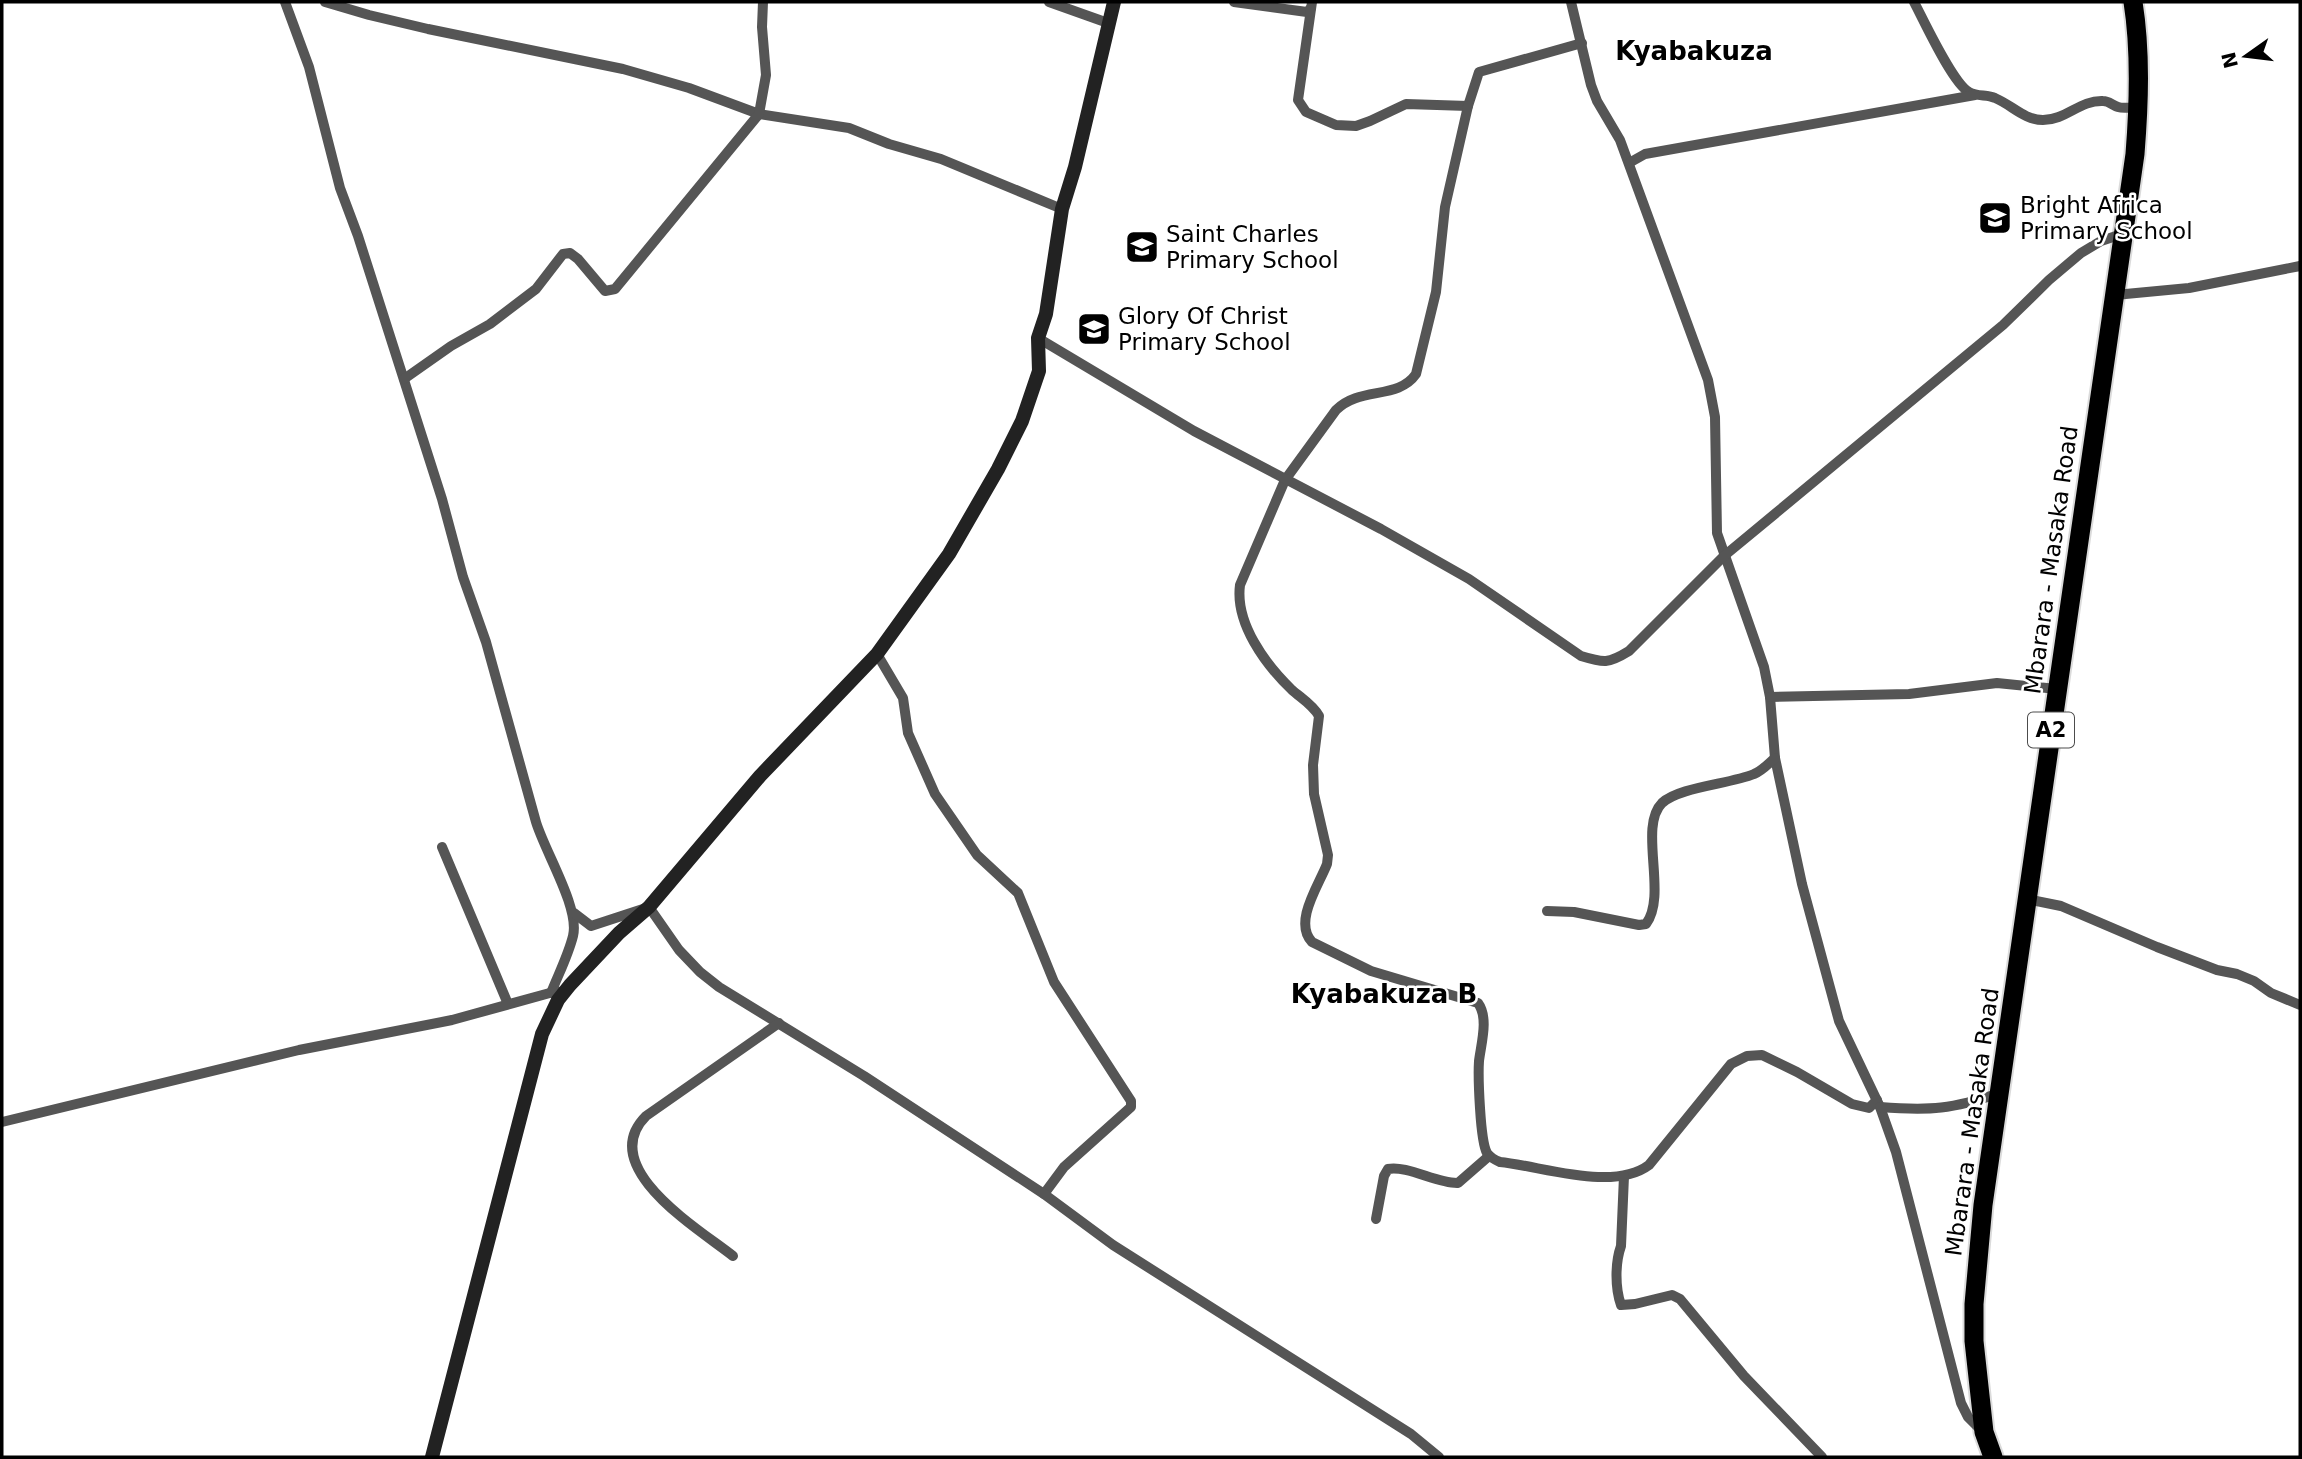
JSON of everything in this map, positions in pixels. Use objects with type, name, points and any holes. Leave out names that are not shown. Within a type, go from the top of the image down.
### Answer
[{"type":"highway","name":"Mbarara - Masaka Road","points":[[1993,1457],[1984,1432],[1973,1304],[1983,1205],[2125,233],[2139,107],[2133,2]]},
{"type":"street","points":[[285,2],[309,67],[340,188],[404,379],[442,499],[463,577],[486,642],[536,822],[574,913],[574,935],[551,993]]},
{"type":"street","points":[[325,2],[428,29],[623,69],[689,88],[759,114],[849,128],[889,144],[941,159],[1062,209]]},
{"type":"street","points":[[404,379],[451,346],[490,324],[536,289],[563,254],[570,253],[578,259],[605,291],[615,289],[759,114],[766,75],[763,2]]},
{"type":"street","points":[[1049,2],[1108,23]]},
{"type":"street","points":[[432,1457],[548,1018],[569,985],[649,907],[760,776],[877,654],[948,554],[998,469],[1021,421],[1039,371],[1038,338],[1046,314],[1062,209],[1114,2]]},
{"type":"street","points":[[1234,2],[1307,12],[1312,5]]},
{"type":"street","points":[[1571,2],[1591,85],[1620,139],[1708,380],[1715,417],[1717,533],[1764,667],[1770,697],[1775,758],[1802,884],[1829,988],[1839,1021],[1878,1103],[1896,1152],[1958,1395],[1968,1417],[1984,1432]]},
{"type":"street","points":[[1914,2],[1957,79],[1966,91],[1975,95]]},
{"type":"street","points":[[1312,5],[1298,95],[1300,106],[1306,112],[1324,122],[1356,126],[1406,104],[1468,106]]},
{"type":"street","points":[[1582,43],[1479,72],[1468,106],[1445,207],[1436,292],[1416,374],[1410,383],[1403,387],[1356,396],[1345,401],[1285,480],[1240,585],[1240,610],[1251,636],[1272,667],[1319,716],[1313,765],[1314,793],[1328,855],[1327,864],[1307,913],[1304,930],[1312,942],[1371,971],[1479,1003],[1483,1019],[1478,1076],[1483,1136],[1489,1156],[1500,1162],[1576,1174],[1624,1176],[1640,1172],[1649,1165],[1731,1064],[1747,1056],[1762,1055],[1776,1061],[1859,1107],[1869,1108],[1878,1103],[1922,1111],[1959,1107],[2000,1093]]},
{"type":"street","points":[[1620,139],[1645,153],[1659,153],[1975,95],[1994,97],[2019,113],[2044,120],[2058,118],[2083,104],[2100,101],[2122,108],[2139,107]]},
{"type":"street","points":[[1629,163],[1645,153]]},
{"type":"street","points":[[1038,338],[1194,431],[1381,529],[1469,579],[1581,656],[1600,662],[1612,662],[1629,651],[1724,556],[2003,325],[2081,253],[2101,241],[2125,233]]},
{"type":"street","points":[[2115,295],[2189,288],[2300,266]]},
{"type":"street","points":[[877,654],[903,698],[908,733],[935,794],[977,855],[1018,893],[1054,982],[1131,1101],[1131,1107],[1064,1167],[1044,1194]]},
{"type":"street","points":[[1770,697],[1909,694],[1997,683],[2057,690]]},
{"type":"street","points":[[1547,911],[1574,912],[1639,925],[1646,924],[1653,906],[1653,822],[1660,805],[1690,791],[1757,773],[1775,758]]},
{"type":"street","points":[[442,847],[508,1004]]},
{"type":"street","points":[[2027,898],[2061,906],[2157,947],[2237,975],[2300,1005]]},
{"type":"street","points":[[574,913],[591,926],[649,907]]},
{"type":"street","points":[[649,907],[679,950],[719,987],[864,1076],[1044,1194],[1113,1245],[1410,1434],[1439,1457]]},
{"type":"street","points":[[2,1122],[299,1049],[452,1020],[551,993],[569,985]]},
{"type":"street","points":[[733,1256],[657,1195],[645,1182],[637,1167],[633,1149],[635,1133],[638,1124],[646,1116],[779,1023]]},
{"type":"street","points":[[1376,1219],[1384,1176],[1388,1169],[1397,1168],[1458,1182],[1489,1156]]},
{"type":"street","points":[[1624,1176],[1621,1246],[1617,1257],[1618,1295],[1621,1305],[1627,1306],[1672,1295],[1680,1299],[1744,1376],[1822,1457]]},
{"type":"place","name":"Bright Africa Primary School","points":[[1995,218]]},
{"type":"place","name":"Saint Charles Primary School","points":[[1142,247]]},
{"type":"place","name":"Glory Of Christ Primary School","points":[[1094,329]]},
{"type":"district","name":"Kyabakuza","points":[[1694,51]]},
{"type":"district","name":"Kyabakuza B","points":[[1384,994]]}]
